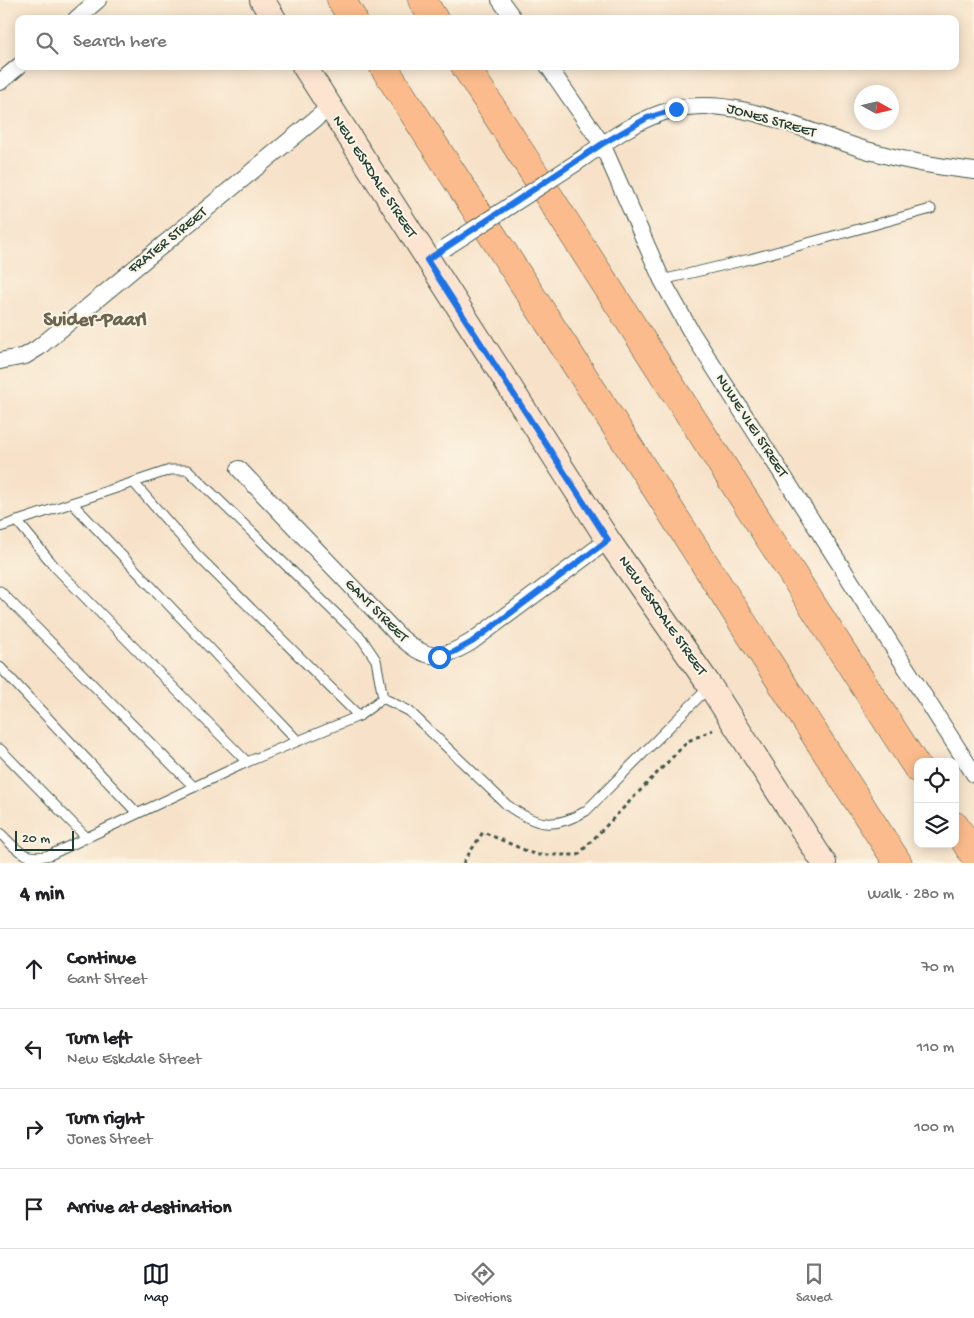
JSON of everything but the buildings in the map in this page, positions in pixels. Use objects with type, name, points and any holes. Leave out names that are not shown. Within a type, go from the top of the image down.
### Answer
[{"type":"highway","points":[[340,0],[350,15]]},
{"type":"highway","points":[[422,0],[431,15]]},
{"type":"highway","points":[[386,70],[898,863]]},
{"type":"highway","points":[[468,70],[914,763]]},
{"type":"highway","points":[[959,832],[974,855]]},
{"type":"street","points":[[81,15],[98,0]]},
{"type":"street","points":[[262,0],[271,15]]},
{"type":"street","points":[[500,0],[511,15]]},
{"type":"street","points":[[0,82],[15,69]]},
{"type":"street","name":"NEW ESKDALE STREET","points":[[306,70],[330,108],[436,254],[608,540],[710,686],[824,863]]},
{"type":"street","name":"NUWE VLEI STREET","points":[[551,70],[602,144],[662,280],[690,330],[974,774]]},
{"type":"street","name":"JONES STREET","points":[[436,254],[602,144],[647,118],[676,109],[711,105],[751,112],[867,150],[974,171]]},
{"type":"street","name":"FRATER STREET","points":[[2,363],[24,356],[38,348],[330,108]]},
{"type":"street","name":"GANT STREET","points":[[238,469],[398,636],[413,649],[429,656],[439,657],[454,652],[472,642],[608,540]]},
{"type":"lane","points":[[662,280],[750,259],[930,209]]},
{"type":"lane","points":[[0,527],[174,469],[184,469],[194,475],[362,639],[376,660],[383,698]]},
{"type":"lane","points":[[134,483],[197,555],[359,716]]},
{"type":"lane","points":[[72,503],[297,740]]},
{"type":"lane","points":[[17,521],[55,567],[247,762]]},
{"type":"lane","points":[[0,591],[194,786]]},
{"type":"lane","points":[[0,667],[137,813]]},
{"type":"lane","points":[[383,698],[409,711],[507,805],[521,815],[540,823],[567,822],[586,811],[710,686]]},
{"type":"lane","points":[[0,833],[23,854],[35,858],[50,855],[247,762],[359,716],[383,698]]},
{"type":"lane","points":[[0,749],[86,837]]},
{"type":"path","points":[[463,863],[483,832],[536,855],[578,855],[688,740],[713,729],[718,738]]},
{"type":"district","name":"Suider-Paarl","points":[[95,321]]},
{"type":"route","points":[[439,657],[454,652],[472,642],[608,540],[427,260],[602,144],[647,118],[676,109]]}]
